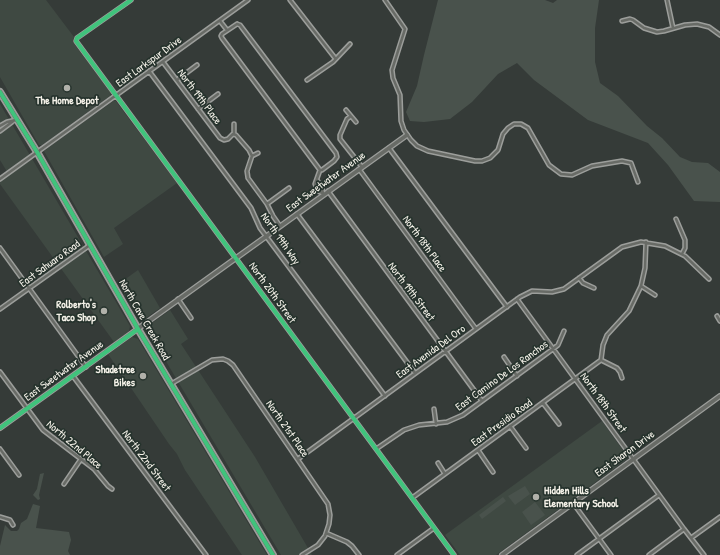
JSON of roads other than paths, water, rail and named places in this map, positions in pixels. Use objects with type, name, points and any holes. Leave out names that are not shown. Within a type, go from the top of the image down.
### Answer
[{"type":"main road","name":"North Cave Creek Road","points":[[0,92],[37,152],[138,328],[273,555]]},
{"type":"street","name":"North 20th Street","points":[[131,0],[77,38],[76,41],[454,555]]},
{"type":"street","name":"East Larkspur Drive","points":[[0,178],[248,0]]},
{"type":"street","points":[[290,0],[335,58]]},
{"type":"street","points":[[385,0],[405,29],[392,70],[393,78],[400,95],[401,121],[407,135],[417,146],[428,151],[475,161],[482,161],[490,158],[498,150],[503,134],[508,128],[514,124],[522,124],[528,128],[549,165],[561,174],[572,175],[592,166],[622,161],[631,163],[638,182]]},
{"type":"street","points":[[667,0],[673,28]]},
{"type":"street","points":[[622,21],[630,19],[644,28],[657,32],[685,25],[697,24],[709,27],[720,36]]},
{"type":"street","points":[[220,21],[227,30]]},
{"type":"street","points":[[320,170],[222,38],[221,36],[234,25],[240,25],[338,156],[334,161],[320,170],[315,184],[316,187],[324,194]]},
{"type":"street","points":[[307,80],[333,62],[335,58],[350,44]]},
{"type":"street","name":"North 19th Place","points":[[163,62],[220,138],[228,139],[234,134]]},
{"type":"street","points":[[177,80],[197,65]]},
{"type":"street","name":"North 19th Way","points":[[149,71],[251,208],[256,221],[266,236],[385,396]]},
{"type":"street","points":[[198,109],[218,94]]},
{"type":"street","points":[[346,110],[356,122]]},
{"type":"street","name":"North 18th Place","points":[[351,116],[347,119],[340,139],[476,329]]},
{"type":"street","points":[[0,126],[16,119]]},
{"type":"street","points":[[0,131],[16,119]]},
{"type":"street","points":[[234,124],[234,134],[252,156]]},
{"type":"street","name":"East Sweetwater Avenue","points":[[0,428],[407,135]]},
{"type":"street","points":[[389,148],[507,306]]},
{"type":"street","points":[[258,153],[252,156],[247,171],[248,178],[267,204],[280,226]]},
{"type":"street","points":[[267,204],[289,188]]},
{"type":"street","name":"North 19th Street","points":[[328,192],[482,401]]},
{"type":"street","points":[[297,214],[415,373]]},
{"type":"street","points":[[676,219],[685,240],[686,248],[682,254]]},
{"type":"street","points":[[622,378],[617,368],[601,360],[603,345],[607,335],[629,311],[641,286],[645,268],[646,242],[665,246],[682,254],[709,279]]},
{"type":"street","name":"East Avenida Del Oro","points":[[298,459],[517,299],[532,291],[552,292],[564,289],[618,249],[628,245],[646,242]]},
{"type":"street","name":"East Sahuaro Road","points":[[0,310],[90,245]]},
{"type":"street","points":[[0,248],[86,367]]},
{"type":"street","points":[[579,278],[583,283],[594,288]]},
{"type":"street","points":[[641,286],[654,295]]},
{"type":"street","points":[[178,299],[191,318]]},
{"type":"street","name":"North 18th Street","points":[[517,299],[704,555]]},
{"type":"street","points":[[717,316],[720,321]]},
{"type":"street","name":"East Camino De Los Ranchos","points":[[376,449],[404,430],[419,425],[436,424],[454,420],[558,345],[564,331]]},
{"type":"street","points":[[504,357],[517,376]]},
{"type":"street","name":"North 21st Place","points":[[171,384],[212,360],[217,359],[228,361],[236,370],[328,504],[330,515],[326,532]]},
{"type":"street","name":"East Presidio Road","points":[[412,498],[601,360]]},
{"type":"street","name":"North 22nd Place","points":[[0,372],[46,433],[94,469],[112,489]]},
{"type":"street","name":"North 22nd Street","points":[[72,376],[206,555]]},
{"type":"street","name":"East Sharon Drive","points":[[502,555],[720,396]]},
{"type":"street","points":[[543,403],[559,424]]},
{"type":"street","points":[[434,409],[436,424]]},
{"type":"street","points":[[510,426],[526,448]]},
{"type":"street","points":[[0,449],[19,476]]},
{"type":"street","points":[[478,450],[493,472]]},
{"type":"street","points":[[64,484],[82,459]]},
{"type":"street","points":[[438,464],[445,474]]},
{"type":"street","points":[[577,555],[659,495]]},
{"type":"street","points":[[573,503],[611,555]]},
{"type":"street","points":[[0,517],[10,520],[14,525]]},
{"type":"street","points":[[691,538],[720,517]]},
{"type":"street","points":[[397,555],[434,528]]},
{"type":"street","points":[[649,555],[684,529]]},
{"type":"street","points":[[302,555],[318,545],[326,532],[347,542],[359,555]]},
{"type":"place","name":"The Home Depot","points":[[67,88]]},
{"type":"place","name":"Rolberto's Taco Shop","points":[[104,311]]},
{"type":"place","name":"Shadetree Bikes","points":[[143,376]]},
{"type":"place","name":"Hidden Hills Elementary School","points":[[536,497]]}]
